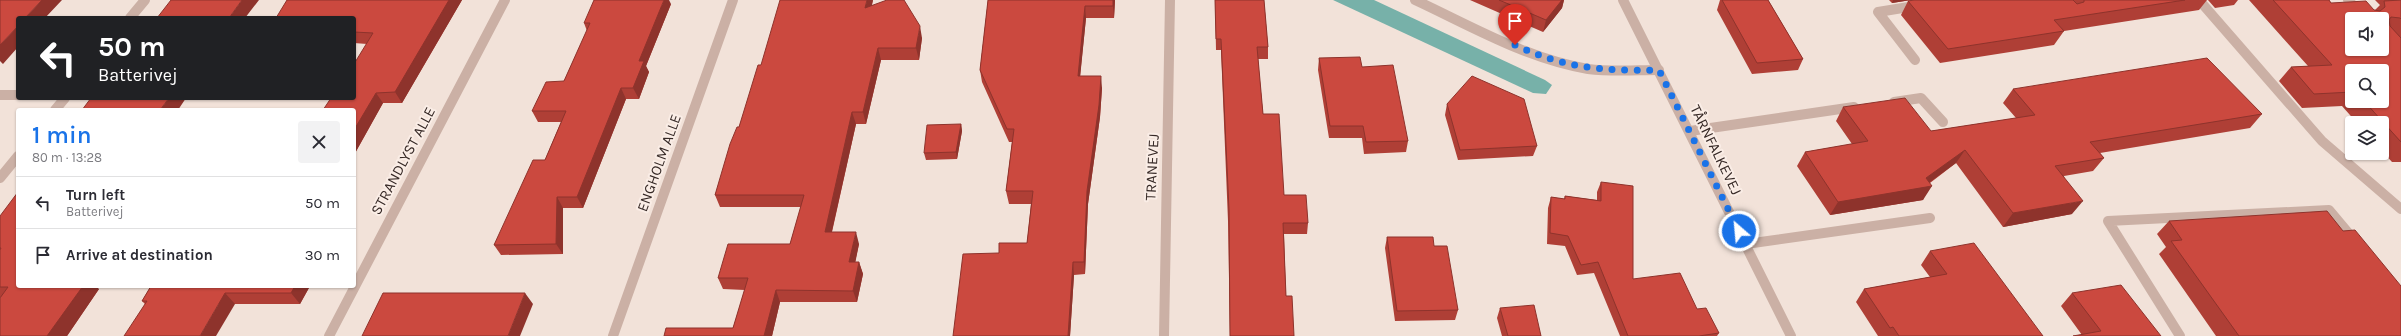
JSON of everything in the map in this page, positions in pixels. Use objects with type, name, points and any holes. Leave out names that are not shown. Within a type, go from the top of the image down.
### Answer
[{"type":"street","points":[[132,16],[145,0]]},
{"type":"street","name":"STRANDLYST ALLE","points":[[356,284],[505,0]]},
{"type":"street","name":"ENGHOLM ALLE","points":[[613,336],[733,0]]},
{"type":"street","name":"TRANEVEJ","points":[[1164,336],[1170,0]]},
{"type":"street","points":[[1415,0],[1543,58],[1580,67],[1611,71],[1659,70]]},
{"type":"street","name":"TÅRNFALKEVEJ","points":[[1623,0],[1690,131],[1791,336]]},
{"type":"street","points":[[1915,60],[1878,12],[1933,4],[1930,0]]},
{"type":"street","points":[[2200,0],[2322,140],[2401,209]]},
{"type":"street","points":[[2348,0],[2359,12]]},
{"type":"street","points":[[0,95],[16,95]]},
{"type":"street","points":[[1882,104],[1921,98],[1943,122]]},
{"type":"street","points":[[57,108],[63,100]]},
{"type":"street","points":[[1690,131],[1867,106]]},
{"type":"street","points":[[0,178],[16,158]]},
{"type":"street","points":[[2180,336],[2108,221],[2329,210],[2362,250]]},
{"type":"street","points":[[1746,244],[1930,218]]},
{"type":"street","name":"STRANDLYST ALLE","points":[[329,336],[354,288]]},
{"type":"water","points":[[1333,0],[1374,0],[1545,80],[1552,85],[1546,94],[1533,93]]},
{"type":"building","points":[[0,0],[42,0],[27,16],[16,16],[16,28],[0,45]]},
{"type":"building","points":[[171,0],[242,0],[230,16],[159,16]]},
{"type":"building","points":[[287,0],[449,0],[395,92],[376,93],[356,127],[356,108],[324,108],[330,100],[356,100],[356,61],[373,33],[356,32],[356,16],[277,16]]},
{"type":"building","points":[[594,0],[664,0],[639,61],[644,61],[633,88],[621,88],[577,197],[557,197],[556,244],[494,245],[533,160],[545,160],[566,111],[532,111],[546,82],[564,81],[590,23],[584,23]]},
{"type":"building","points":[[780,0],[867,0],[865,8],[887,0],[904,0],[920,26],[916,48],[878,48],[863,112],[852,112],[825,232],[856,232],[849,262],[859,262],[853,291],[776,290],[764,336],[664,336],[666,328],[733,328],[748,278],[718,278],[728,244],[790,244],[804,195],[715,195],[730,144],[737,127],[739,127],[758,65],[761,65]]},
{"type":"building","points":[[988,0],[1113,0],[1113,6],[1085,6],[1078,76],[1101,76],[1099,105],[1087,191],[1084,262],[1073,262],[1068,336],[953,336],[963,254],[999,253],[999,243],[1027,243],[1033,191],[1006,191],[1014,129],[1007,129],[980,70]]},
{"type":"building","points":[[1215,0],[1264,0],[1268,47],[1257,47],[1263,114],[1279,114],[1284,195],[1306,195],[1308,223],[1283,223],[1286,296],[1292,296],[1294,336],[1230,336],[1229,210],[1221,39],[1216,39]]},
{"type":"building","points":[[1499,0],[1562,0],[1546,20]]},
{"type":"building","points":[[1722,0],[1768,0],[1803,59],[1757,63]]},
{"type":"building","points":[[2073,0],[2077,4],[2084,2],[2084,0],[2185,0],[2054,20],[2064,31],[1948,49],[1908,1]]},
{"type":"building","points":[[2273,0],[2329,0],[2331,3],[2366,1],[2374,10],[2380,11],[2385,7],[2384,1],[2401,0],[2401,19],[2391,17],[2389,20],[2390,26],[2401,38],[2401,142],[2389,129],[2389,116],[2378,116],[2370,108],[2389,108],[2389,64],[2345,64],[2345,92],[2314,94],[2291,67],[2332,65]]},
{"type":"building","points":[[1360,57],[1362,67],[1393,65],[1408,141],[1366,142],[1363,126],[1330,126],[1319,58]]},
{"type":"building","points":[[2207,58],[2262,114],[2090,142],[2104,158],[2055,166],[2083,201],[2013,213],[1965,150],[1926,178],[1932,186],[1838,202],[1805,152],[1868,141],[1843,107],[1905,98],[1931,131],[2035,115],[2013,89]]},
{"type":"building","points":[[1472,76],[1524,99],[1537,146],[1460,150],[1447,104]]},
{"type":"building","points":[[90,100],[168,100],[162,108],[84,108]]},
{"type":"building","points":[[961,124],[956,152],[924,153],[927,125]]},
{"type":"building","points":[[1601,182],[1633,186],[1633,279],[1680,273],[1697,309],[1706,308],[1719,333],[1699,336],[1628,336],[1598,262],[1581,265],[1568,236],[1550,233],[1551,197],[1565,199],[1565,196],[1601,201]]},
{"type":"building","points":[[16,195],[16,288],[82,288],[47,336],[0,336],[0,298],[8,287],[0,287],[0,216]]},
{"type":"building","points":[[2327,211],[2343,231],[2355,230],[2401,286],[2401,336],[2239,336],[2171,241],[2182,240],[2169,221]]},
{"type":"building","points":[[1387,237],[1433,237],[1434,246],[1447,246],[1458,310],[1397,311]]},
{"type":"building","points":[[1974,243],[2043,336],[1899,336],[1893,327],[1890,328],[1864,289],[1947,274],[1930,251]]},
{"type":"building","points":[[2121,285],[2161,336],[2073,336],[2101,331],[2072,293]]},
{"type":"building","points":[[150,288],[294,288],[291,293],[225,293],[200,336],[124,336],[147,301],[142,301]]},
{"type":"building","points":[[383,293],[525,293],[508,336],[362,336]]},
{"type":"building","points":[[1534,305],[1541,336],[1508,336],[1500,308]]},
{"type":"route","points":[[1515,45],[1543,58],[1580,67],[1611,71],[1659,70],[1739,231]]}]
